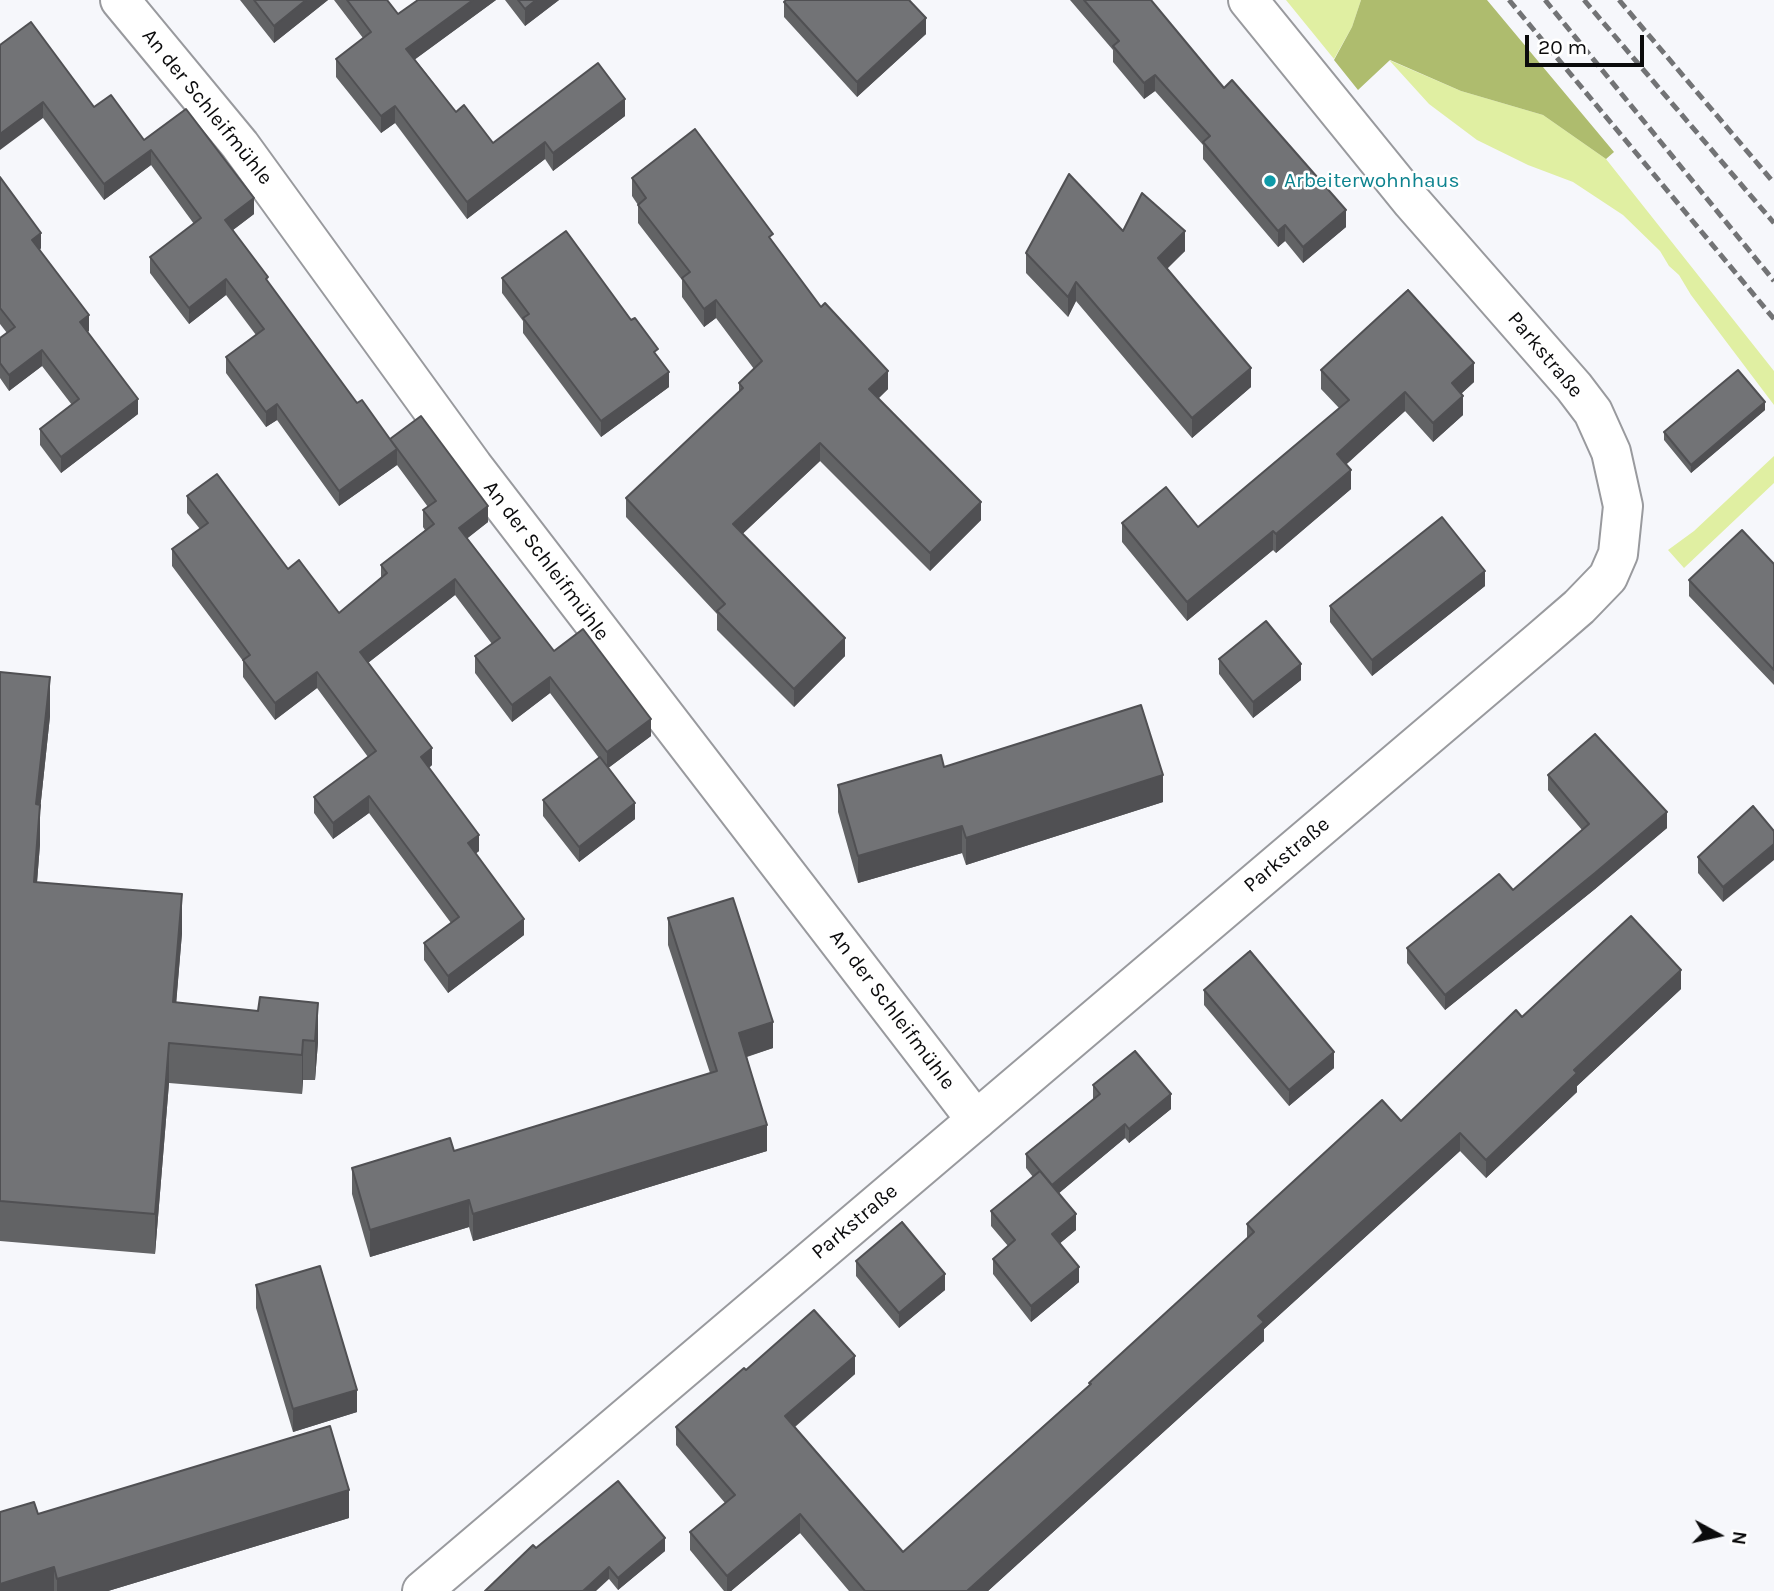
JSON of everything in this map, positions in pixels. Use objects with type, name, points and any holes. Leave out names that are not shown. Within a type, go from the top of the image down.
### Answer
[{"type":"street","name":"An der Schleifmühle","points":[[120,0],[240,145],[473,466],[976,1120]]},
{"type":"street","name":"Parkstraße","points":[[422,1591],[1542,639],[1608,577],[1618,554],[1623,506],[1618,473],[1592,412],[1574,387],[1412,202],[1248,0]]},
{"type":"green space","points":[[1286,0],[1361,0],[1352,27],[1334,59]]},
{"type":"green space","points":[[1361,0],[1487,0],[1614,152],[1606,159],[1543,115],[1461,91],[1390,60],[1358,90],[1334,60],[1352,27]]},
{"type":"green space","points":[[1389,60],[1461,91],[1543,115],[1606,159],[1774,371],[1774,405],[1660,251],[1623,215],[1573,182],[1528,165],[1477,140],[1429,104]]},
{"type":"green space","points":[[1774,456],[1774,483],[1684,568],[1668,550],[1694,531]]},
{"type":"building","points":[[254,0],[306,0],[274,26]]},
{"type":"building","points":[[347,0],[387,0],[398,14],[418,0],[473,0],[406,49],[456,112],[464,105],[493,143],[598,63],[625,99],[553,153],[545,142],[467,202],[395,106],[381,116],[336,59],[371,32]]},
{"type":"building","points":[[518,0],[536,0],[525,9]]},
{"type":"building","points":[[909,0],[926,18],[857,82],[784,2]]},
{"type":"building","points":[[1084,0],[1151,0],[1224,88],[1232,80],[1346,210],[1303,247],[1285,225],[1278,231],[1203,142],[1210,136],[1155,75],[1144,83],[1113,46],[1119,41]]},
{"type":"building","points":[[31,22],[94,107],[111,95],[144,140],[186,109],[254,198],[225,220],[357,403],[362,400],[397,449],[339,491],[277,404],[266,412],[226,357],[264,329],[226,279],[189,308],[150,257],[201,218],[151,150],[104,184],[43,102],[0,134],[0,45]]},
{"type":"building","points":[[695,129],[773,234],[769,237],[821,307],[825,303],[888,371],[869,389],[981,502],[930,553],[820,443],[733,524],[845,638],[794,689],[717,611],[725,604],[626,498],[743,388],[739,383],[762,361],[716,300],[704,309],[682,278],[690,272],[638,205],[646,198],[632,178]]},
{"type":"building","points":[[1069,174],[1123,231],[1142,193],[1185,231],[1158,258],[1251,368],[1192,418],[1076,282],[1068,297],[1026,253]]},
{"type":"building","points":[[0,177],[41,233],[32,240],[89,315],[80,322],[138,399],[61,457],[40,429],[79,399],[42,350],[9,375],[0,363],[0,338],[15,327],[0,308]]},
{"type":"building","points":[[566,231],[631,320],[635,318],[658,349],[654,352],[669,372],[601,421],[523,318],[529,314],[502,278]]},
{"type":"building","points":[[1408,290],[1474,363],[1452,383],[1463,396],[1433,423],[1405,392],[1337,454],[1351,470],[1276,534],[1273,531],[1187,602],[1122,523],[1166,487],[1198,527],[1349,400],[1321,370]]},
{"type":"building","points":[[1738,370],[1765,402],[1691,465],[1664,432]]},
{"type":"building","points":[[421,416],[488,506],[459,528],[554,651],[583,629],[651,719],[607,752],[550,677],[512,705],[475,656],[500,638],[455,579],[360,652],[432,748],[421,757],[479,835],[468,843],[524,919],[448,976],[424,943],[459,917],[369,796],[333,823],[314,797],[376,751],[317,672],[275,703],[243,660],[250,655],[172,549],[208,523],[187,496],[217,474],[288,569],[299,560],[339,613],[387,573],[381,565],[434,524],[423,510],[436,501],[390,439]]},
{"type":"building","points":[[1442,517],[1485,571],[1372,660],[1330,606]]},
{"type":"building","points":[[1742,530],[1774,564],[1774,670],[1689,580]]},
{"type":"building","points":[[1266,621],[1301,664],[1253,702],[1219,659]]},
{"type":"building","points":[[0,672],[50,677],[36,804],[40,805],[34,882],[182,894],[173,1002],[258,1011],[260,997],[318,1003],[315,1041],[303,1040],[302,1055],[169,1043],[155,1214],[0,1201]]},
{"type":"building","points":[[1141,705],[1163,775],[966,838],[962,826],[858,856],[838,785],[941,755],[944,767]]},
{"type":"building","points":[[1595,734],[1667,812],[1445,995],[1407,948],[1499,874],[1513,890],[1589,824],[1548,775]]},
{"type":"building","points":[[600,757],[635,803],[579,847],[543,800]]},
{"type":"building","points":[[1753,806],[1774,831],[1774,844],[1723,887],[1698,857]]},
{"type":"building","points":[[733,898],[773,1022],[739,1033],[767,1125],[473,1214],[469,1200],[370,1230],[352,1168],[450,1138],[454,1151],[717,1071],[668,918]]},
{"type":"building","points":[[1631,916],[1681,970],[1574,1070],[1577,1073],[1486,1160],[1460,1133],[1258,1316],[1264,1322],[967,1591],[865,1591],[800,1514],[727,1576],[690,1532],[735,1495],[676,1427],[814,1310],[855,1356],[785,1416],[903,1552],[1091,1384],[1089,1383],[1254,1232],[1247,1224],[1382,1100],[1401,1121],[1516,1010],[1522,1017]]},
{"type":"building","points":[[1250,951],[1334,1052],[1289,1090],[1204,990]]},
{"type":"building","points":[[1135,1051],[1171,1094],[1129,1129],[1125,1124],[1052,1185],[1026,1154],[1100,1094],[1093,1085]]},
{"type":"building","points":[[1040,1171],[1076,1214],[1052,1234],[1079,1267],[1031,1306],[993,1259],[1015,1240],[991,1211]]},
{"type":"building","points":[[902,1222],[945,1274],[899,1313],[856,1261]]},
{"type":"building","points":[[320,1266],[357,1390],[293,1409],[256,1285]]},
{"type":"building","points":[[330,1426],[349,1490],[57,1579],[54,1567],[0,1584],[0,1512],[34,1502],[38,1514]]},
{"type":"building","points":[[618,1481],[665,1538],[618,1578],[609,1567],[583,1591],[485,1591],[533,1545],[536,1548]]},
{"type":"railway","points":[[1509,0],[1774,319]]},
{"type":"railway","points":[[1545,0],[1774,281]]},
{"type":"railway","points":[[1584,0],[1774,223]]},
{"type":"railway","points":[[1619,0],[1774,183]]},
{"type":"place","name":"Arbeiterwohnhaus","points":[[1270,181]]}]
